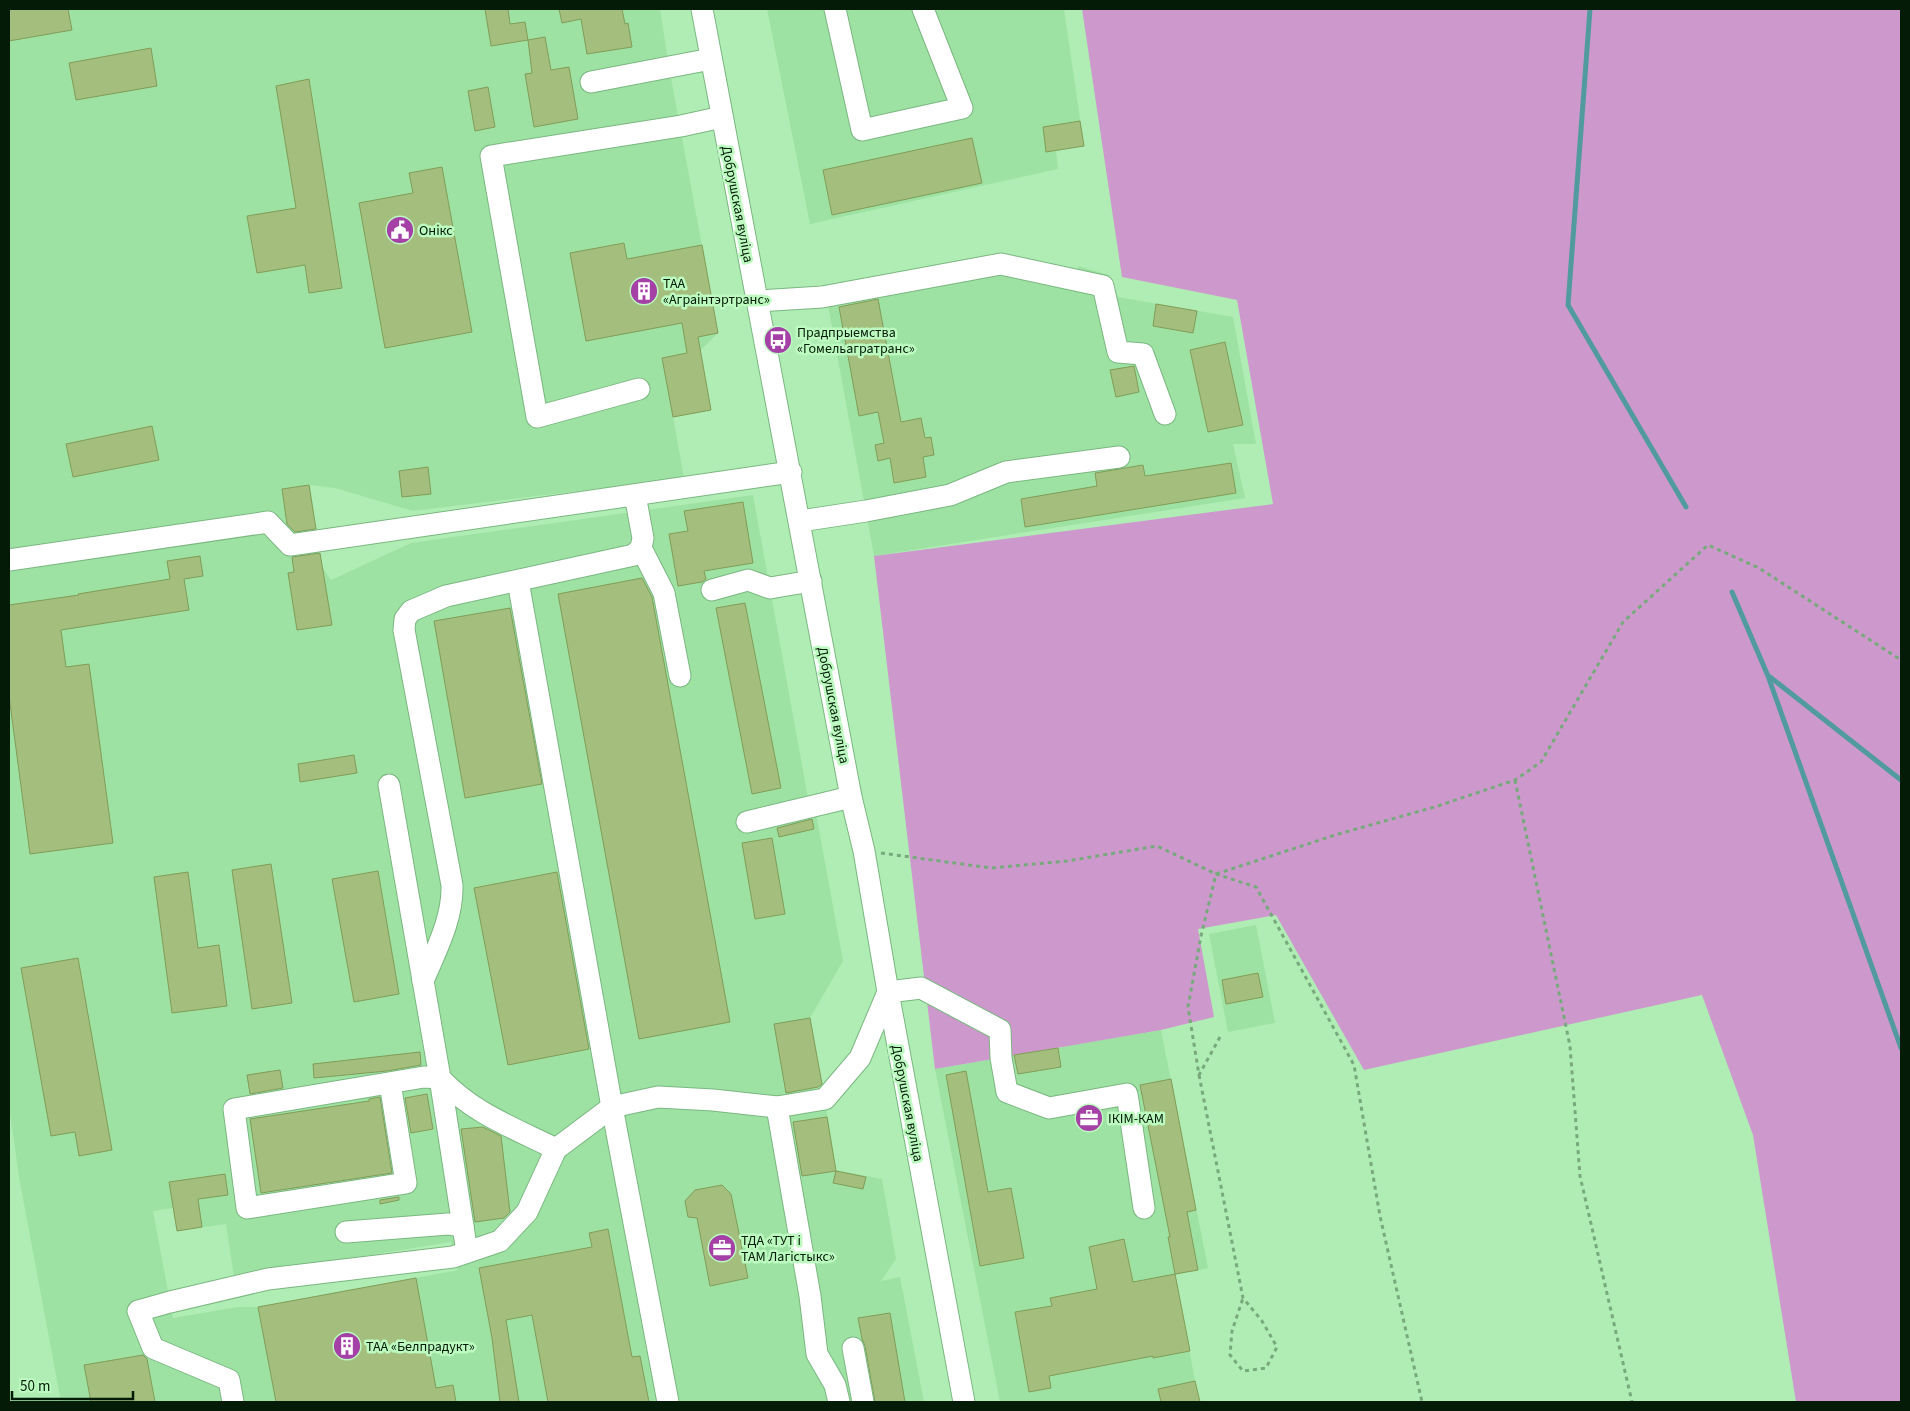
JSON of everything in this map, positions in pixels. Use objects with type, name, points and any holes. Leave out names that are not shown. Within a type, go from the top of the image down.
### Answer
[{"type":"street","name":"Добрушская вуліца","points":[[702,9],[851,797],[864,851],[888,992],[964,1402]]},
{"type":"street","points":[[835,9],[862,130],[962,108],[924,9]]},
{"type":"street","points":[[591,82],[710,59]]},
{"type":"street","points":[[639,389],[537,417],[491,156],[681,126],[722,117]]},
{"type":"street","points":[[757,301],[822,297],[1001,264],[1103,286],[1118,352],[1143,354],[1165,414]]},
{"type":"street","points":[[800,521],[950,495],[1006,472],[1119,457]]},
{"type":"street","points":[[9,560],[268,522],[290,545],[791,472]]},
{"type":"street","points":[[423,981],[448,920],[453,900],[452,885],[404,630],[405,619],[411,610],[446,596],[634,556],[641,548],[643,538],[635,495]]},
{"type":"street","points":[[641,548],[664,593],[680,676]]},
{"type":"street","points":[[712,590],[748,580],[770,588],[811,580]]},
{"type":"street","points":[[518,581],[612,1106],[668,1402]]},
{"type":"street","points":[[389,785],[440,1078],[467,1252]]},
{"type":"street","points":[[747,822],[851,797]]},
{"type":"street","points":[[233,1402],[229,1380],[153,1348],[138,1312],[170,1302],[268,1279],[453,1257],[500,1241],[527,1212],[556,1149],[612,1106],[658,1098],[714,1100],[776,1107],[825,1099],[860,1058],[888,992],[921,988],[1000,1030],[1001,1058],[1008,1092],[1049,1108],[1128,1094],[1144,1208]]},
{"type":"street","points":[[390,1083],[406,1183],[247,1208],[234,1109],[424,1077],[440,1078],[453,1093],[476,1110],[556,1149]]},
{"type":"street","points":[[776,1107],[810,1296],[817,1354],[836,1385],[839,1402]]},
{"type":"street","points":[[346,1232],[448,1224],[463,1226]]},
{"type":"street","points":[[853,1348],[863,1402]]},
{"type":"path","points":[[1216,874],[1334,835],[1438,806],[1515,780],[1541,762],[1623,622],[1708,545],[1759,568],[1901,660]]},
{"type":"path","points":[[1515,780],[1570,1046],[1580,1176],[1632,1402]]},
{"type":"path","points":[[864,851],[991,868],[1067,860],[1157,846],[1216,874],[1256,887],[1354,1065],[1380,1216],[1422,1402]]},
{"type":"path","points":[[1216,874],[1201,936],[1188,1007],[1199,1074],[1243,1298],[1262,1321],[1277,1347],[1266,1368],[1243,1371],[1230,1355],[1232,1331],[1243,1298]]},
{"type":"path","points":[[1199,1074],[1220,1037]]},
{"type":"shaded area","points":[[9,9],[660,9],[718,333],[700,351],[711,410],[673,417],[684,478],[413,511],[335,488],[310,485],[322,567],[331,580],[411,543],[753,495],[808,798],[813,797],[843,961],[810,1018],[836,1170],[882,1179],[896,1259],[881,1281],[900,1277],[924,1402],[61,1402],[19,1177],[9,1107]],"holes":[[[173,1208],[177,1231],[226,1224],[234,1277],[451,1242],[458,1270],[258,1307],[238,1307],[173,1318],[153,1211]]]},
{"type":"shaded area","points":[[767,9],[1064,9],[1084,146],[1056,150],[1058,169],[810,224]]},
{"type":"shaded area","points":[[1082,9],[1901,9],[1901,1402],[1796,1402],[1753,1135],[1702,995],[1364,1070],[1276,915],[1198,929],[1214,1017],[1161,1030],[935,1069],[874,556],[1273,504],[1237,300],[1122,277]]},
{"type":"shaded area","points":[[1078,266],[1109,275],[1118,297],[1233,317],[1256,444],[1233,444],[1245,498],[874,556],[828,305],[1007,274],[1079,289]]},
{"type":"shaded area","points":[[1256,925],[1275,1023],[1228,1032],[1209,934]]},
{"type":"shaded area","points":[[1161,1030],[1208,1268],[1175,1275],[1199,1402],[1000,1402],[935,1069]]},
{"type":"building","points":[[9,9],[68,9],[72,30],[9,41]]},
{"type":"building","points":[[485,9],[508,9],[510,24],[525,22],[528,40],[491,46]]},
{"type":"building","points":[[559,9],[622,9],[625,24],[628,23],[632,47],[587,54],[581,19],[562,23]]},
{"type":"building","points":[[545,37],[551,70],[569,67],[578,119],[534,127],[525,74],[532,73],[528,40]]},
{"type":"building","points":[[151,48],[157,86],[76,100],[69,63]]},
{"type":"building","points":[[309,79],[342,288],[309,293],[305,265],[257,273],[247,216],[296,208],[276,86]]},
{"type":"building","points":[[488,87],[495,127],[475,131],[468,91]]},
{"type":"building","points":[[1080,121],[1084,146],[1046,152],[1043,127]]},
{"type":"building","points":[[972,138],[982,183],[832,215],[823,170]]},
{"type":"building","points":[[442,167],[472,332],[385,348],[359,203],[413,193],[409,173]]},
{"type":"building","name":"ТАА «Аграінтэртранс»","points":[[624,243],[627,259],[702,245],[718,333],[698,337],[711,410],[673,417],[662,358],[687,353],[682,323],[586,341],[570,253]]},
{"type":"building","points":[[878,299],[901,422],[921,418],[925,438],[931,437],[934,455],[923,457],[926,477],[894,483],[890,458],[878,461],[875,445],[884,443],[878,412],[859,416],[839,307]]},
{"type":"building","points":[[1156,304],[1197,311],[1193,333],[1153,326]]},
{"type":"building","points":[[1225,342],[1243,425],[1208,432],[1190,350]]},
{"type":"building","points":[[1134,366],[1139,392],[1116,397],[1110,370]]},
{"type":"building","points":[[152,426],[159,460],[73,477],[66,444]]},
{"type":"building","points":[[1231,463],[1236,493],[1025,527],[1021,499],[1097,486],[1095,473],[1143,465],[1145,476]]},
{"type":"building","points":[[428,467],[431,494],[402,497],[399,471]]},
{"type":"building","points":[[309,485],[316,529],[295,532],[287,524],[282,489]]},
{"type":"building","points":[[743,502],[753,563],[704,571],[706,579],[702,582],[678,586],[669,534],[688,531],[684,511]]},
{"type":"building","points":[[320,553],[332,625],[297,630],[288,573],[294,572],[292,557]]},
{"type":"building","points":[[200,556],[203,576],[184,579],[189,610],[61,630],[66,667],[89,664],[113,843],[30,854],[9,696],[9,605],[170,579],[167,561]]},
{"type":"building","points":[[642,578],[652,597],[730,1022],[639,1039],[558,594]]},
{"type":"building","points":[[745,603],[781,788],[752,794],[716,608]]},
{"type":"building","points":[[510,608],[542,784],[465,798],[434,621]]},
{"type":"building","points":[[354,755],[357,773],[300,782],[298,764]]},
{"type":"building","points":[[812,819],[814,829],[779,837],[777,828]]},
{"type":"building","points":[[772,838],[785,914],[755,919],[742,843]]},
{"type":"building","points":[[271,864],[292,1003],[252,1009],[232,870]]},
{"type":"building","points":[[378,871],[399,994],[354,1002],[332,879]]},
{"type":"building","points":[[188,872],[198,948],[219,945],[227,1006],[172,1013],[154,877]]},
{"type":"building","points":[[557,872],[589,1049],[508,1065],[474,888]]},
{"type":"building","points":[[78,958],[112,1150],[79,1156],[75,1132],[51,1136],[21,968]]},
{"type":"building","points":[[1258,973],[1263,997],[1226,1004],[1222,980]]},
{"type":"building","points":[[810,1018],[822,1084],[818,1087],[786,1093],[774,1024]]},
{"type":"building","points":[[1058,1048],[1061,1067],[1018,1074],[1014,1055]]},
{"type":"building","points":[[420,1052],[421,1065],[387,1071],[314,1078],[313,1064]]},
{"type":"building","points":[[280,1070],[283,1088],[250,1094],[247,1075]]},
{"type":"building","points":[[966,1071],[988,1192],[1011,1188],[1024,1258],[980,1266],[946,1075]]},
{"type":"building","points":[[1171,1079],[1196,1210],[1187,1212],[1198,1270],[1175,1274],[1168,1237],[1170,1237],[1140,1085]]},
{"type":"building","points":[[427,1094],[433,1129],[411,1133],[405,1098]]},
{"type":"building","points":[[380,1097],[392,1173],[261,1193],[250,1119],[369,1101],[369,1099]]},
{"type":"building","points":[[827,1117],[836,1171],[802,1176],[793,1122]]},
{"type":"building","points":[[483,1127],[501,1136],[510,1212],[504,1218],[475,1222],[461,1129]]},
{"type":"building","points":[[836,1171],[866,1177],[863,1189],[833,1183]]},
{"type":"building","points":[[225,1174],[228,1195],[198,1199],[202,1227],[177,1231],[169,1182]]},
{"type":"building","name":"ТДА «ТУТ і ТАМ Лагістыкс»","points":[[722,1185],[731,1194],[748,1278],[710,1286],[697,1218],[688,1217],[685,1201],[695,1190]]},
{"type":"building","points":[[399,1197],[399,1200],[380,1204],[380,1200]]},
{"type":"building","points":[[608,1229],[632,1357],[640,1356],[649,1402],[548,1402],[532,1315],[506,1320],[519,1402],[500,1402],[492,1338],[479,1268],[592,1247],[589,1233]]},
{"type":"building","points":[[1124,1239],[1133,1282],[1175,1274],[1190,1351],[1153,1358],[1153,1356],[1049,1376],[1051,1388],[1029,1392],[1015,1312],[1052,1306],[1050,1298],[1097,1289],[1089,1247]]},
{"type":"building","name":"ТАА «Белпрадукт»","points":[[416,1278],[436,1388],[453,1385],[456,1402],[276,1402],[258,1307]]},
{"type":"building","points":[[890,1313],[905,1402],[875,1402],[858,1318]]},
{"type":"building","points":[[143,1355],[147,1359],[155,1402],[91,1402],[84,1365]]},
{"type":"building","points":[[1195,1381],[1200,1402],[1161,1402],[1158,1389]]},
{"type":"waterway","points":[[1590,9],[1568,305],[1686,507]]},
{"type":"waterway","points":[[1732,592],[1768,676],[1901,1048]]},
{"type":"waterway","points":[[1770,677],[1901,780]]},
{"type":"place","name":"Онікс","points":[[400,230]]},
{"type":"place","name":"ТАА «Аграінтэртранс»","points":[[644,291]]},
{"type":"place","name":"Прадпрыемства «Гомельагратранс»","points":[[778,340]]},
{"type":"place","name":"ІКІМ-КАМ","points":[[1089,1118]]},
{"type":"place","name":"ТДА «ТУТ і ТАМ Лагістыкс»","points":[[722,1248]]},
{"type":"place","name":"ТАА «Белпрадукт»","points":[[347,1346]]}]
